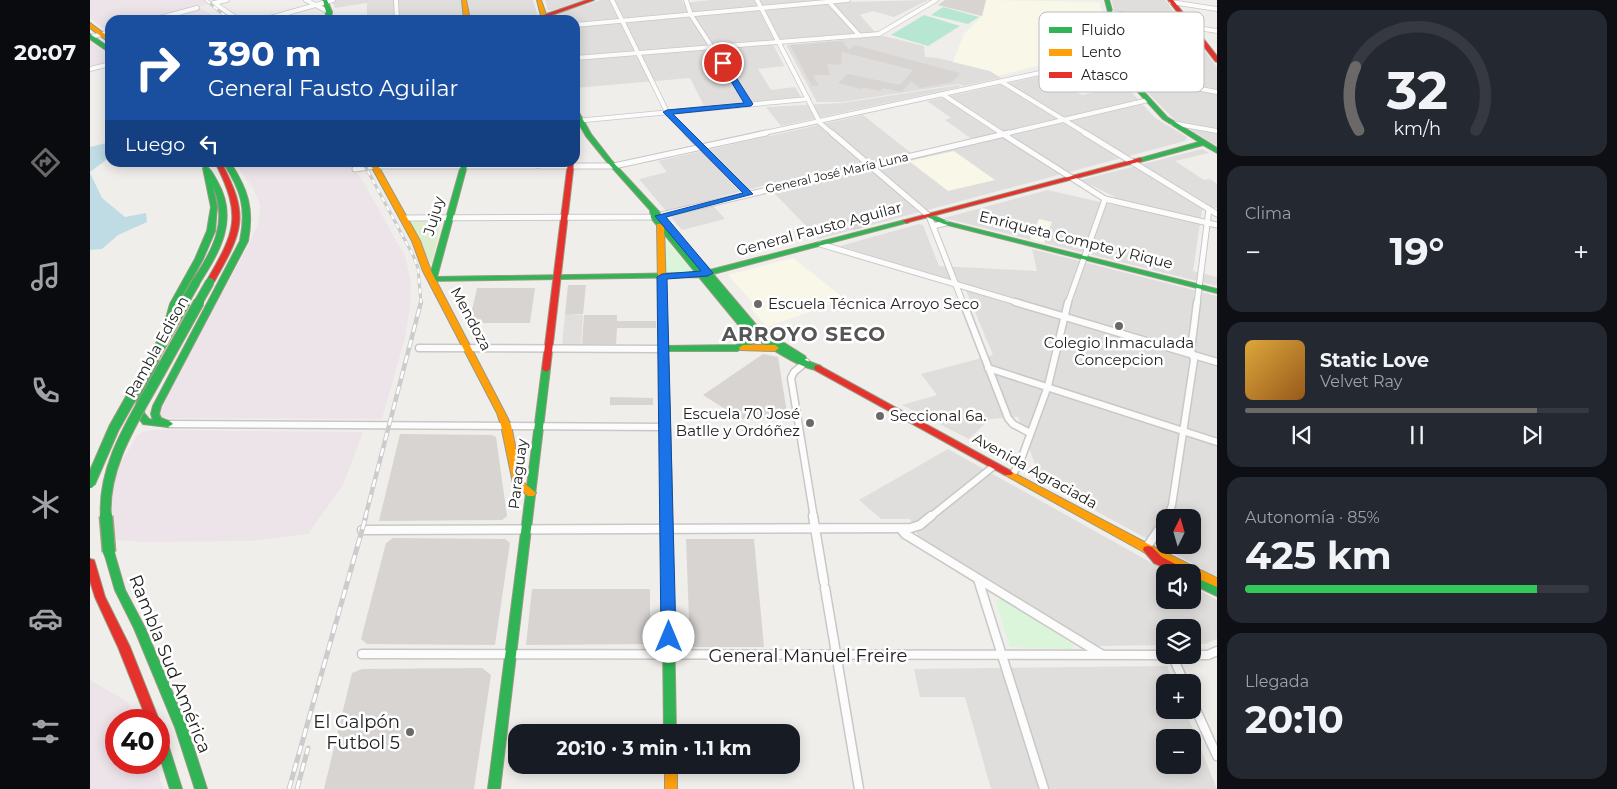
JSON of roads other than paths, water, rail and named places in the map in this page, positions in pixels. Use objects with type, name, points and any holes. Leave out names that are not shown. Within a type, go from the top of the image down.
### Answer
[{"type":"main road","points":[[464,0],[466,15]]},
{"type":"main road","points":[[539,0],[543,15]]},
{"type":"main road","points":[[552,15],[592,0]]},
{"type":"main road","points":[[1107,0],[1110,12]]},
{"type":"main road","points":[[1170,1],[1179,12]]},
{"type":"main road","points":[[90,26],[105,45]]},
{"type":"main road","points":[[1204,43],[1216,58]]},
{"type":"main road","points":[[1141,92],[1172,123],[1217,151]]},
{"type":"main road","name":"Avenida Agraciada","points":[[580,125],[704,274],[761,337],[791,358],[806,362]]},
{"type":"main road","name":"General Fausto Aguilar","points":[[433,279],[662,277],[704,274],[1204,143]]},
{"type":"main road","points":[[168,424],[146,422],[140,418],[137,409],[169,325],[174,304],[199,259],[211,231],[214,207],[205,167]]},
{"type":"main road","name":"Rambla Edison","points":[[90,483],[114,428],[217,246],[225,219],[222,194],[206,167]]},
{"type":"main road","name":"Rambla Edison","points":[[109,552],[105,502],[116,457],[129,428],[231,246],[239,217],[234,191],[221,167]]},
{"type":"main road","points":[[168,424],[158,420],[155,414],[157,406],[240,249],[249,225],[248,200],[229,167]]},
{"type":"main road","name":"Mendoza","points":[[375,167],[404,218],[423,257],[428,273],[470,348],[506,426],[518,483],[531,493]]},
{"type":"main road","name":"Jujuy","points":[[433,279],[463,167]]},
{"type":"main road","name":"Paraguay","points":[[494,789],[571,167]]},
{"type":"main road","name":"Enriqueta Compte y Rique","points":[[929,216],[946,223],[1217,291]]},
{"type":"main road","points":[[656,217],[662,277],[665,349],[670,724]]},
{"type":"main road","points":[[737,348],[761,337]]},
{"type":"main road","name":"Avenida Agraciada","points":[[761,337],[797,354],[806,362],[994,466],[1146,548],[1160,553],[1217,583]]},
{"type":"main road","points":[[665,349],[775,348]]},
{"type":"main road","name":"Avenida Agraciada","points":[[1146,548],[1158,560],[1166,564]]},
{"type":"main road","name":"Rambla Sud América","points":[[109,552],[120,590],[139,628],[177,719],[201,789]]},
{"type":"main road","points":[[91,566],[100,597],[124,647],[149,709]]},
{"type":"main road","points":[[1201,584],[1217,592]]},
{"type":"main road","points":[[170,770],[176,789]]},
{"type":"main road","points":[[671,774],[671,789]]},
{"type":"street","points":[[227,0],[214,3],[232,15]]},
{"type":"street","points":[[306,0],[326,7]]},
{"type":"street","points":[[396,0],[397,15]]},
{"type":"street","points":[[612,0],[667,112],[749,194]]},
{"type":"street","points":[[686,0],[691,15],[749,104]]},
{"type":"street","points":[[757,0],[818,121],[929,216],[954,285],[1008,418],[1020,429],[1030,434]]},
{"type":"street","points":[[580,25],[848,0]]},
{"type":"street","points":[[580,58],[879,34],[936,0]]},
{"type":"street","points":[[828,1],[860,36]]},
{"type":"street","points":[[1170,1],[1217,9]]},
{"type":"street","points":[[287,15],[326,7]]},
{"type":"street","points":[[171,15],[197,8]]},
{"type":"street","points":[[1204,28],[1217,31]]},
{"type":"street","points":[[90,70],[105,66]]},
{"type":"street","points":[[580,164],[614,166],[1039,74]]},
{"type":"street","points":[[1002,82],[1217,214]]},
{"type":"street","points":[[1204,89],[1217,92]]},
{"type":"street","points":[[942,94],[1105,199],[1217,225]]},
{"type":"street","points":[[580,120],[808,99]]},
{"type":"street","name":"General José María Luna","points":[[404,218],[656,217],[1148,100]]},
{"type":"street","points":[[1172,123],[1217,131]]},
{"type":"street","points":[[355,169],[362,167]]},
{"type":"street","points":[[1012,475],[1048,386],[1063,316],[1105,199]]},
{"type":"street","points":[[1170,509],[1194,360],[1192,354],[1209,209]]},
{"type":"street","points":[[933,226],[938,223],[946,223]]},
{"type":"street","points":[[820,244],[1217,362]]},
{"type":"street","points":[[419,348],[665,349]]},
{"type":"street","points":[[806,362],[794,372],[791,378],[858,789]]},
{"type":"street","points":[[988,368],[1217,442]]},
{"type":"street","points":[[168,424],[666,427]]},
{"type":"street","points":[[362,530],[526,528],[901,529],[920,525],[994,466]]},
{"type":"street","points":[[901,529],[905,534],[1102,655]]},
{"type":"street","points":[[1146,548],[1156,534]]},
{"type":"street","points":[[978,579],[1044,789]]},
{"type":"street","points":[[1201,655],[1208,655],[1217,651]]},
{"type":"street","name":"General Manuel Freire","points":[[362,654],[1156,655]]},
{"type":"street","points":[[1200,719],[1217,756]]},
{"type":"water","points":[[105,143],[105,161],[90,172],[90,147]]},
{"type":"water","points":[[90,173],[102,198],[125,217],[146,213],[147,222],[118,235],[102,249],[90,250]]},
{"type":"railway","points":[[206,0],[224,15]]},
{"type":"railway","points":[[366,167],[413,255],[418,268],[421,302]]},
{"type":"railway","points":[[365,518],[421,302]]},
{"type":"railway","points":[[289,789],[366,516]]},
{"type":"railway","points":[[297,789],[308,748]]},
{"type":"place","name":"Escuela Técnica Arroyo Seco","points":[[758,304]]},
{"type":"place","name":"Colegio Inmaculada Concepcion","points":[[1119,326]]},
{"type":"place","name":"Seccional 6a.","points":[[880,416]]},
{"type":"place","name":"Escuela 70 José Batlle y Ordóñez","points":[[810,423]]},
{"type":"place","name":"El Galpón Futbol 5","points":[[410,732]]},
{"type":"district","name":"ARROYO SECO","points":[[804,334]]}]
